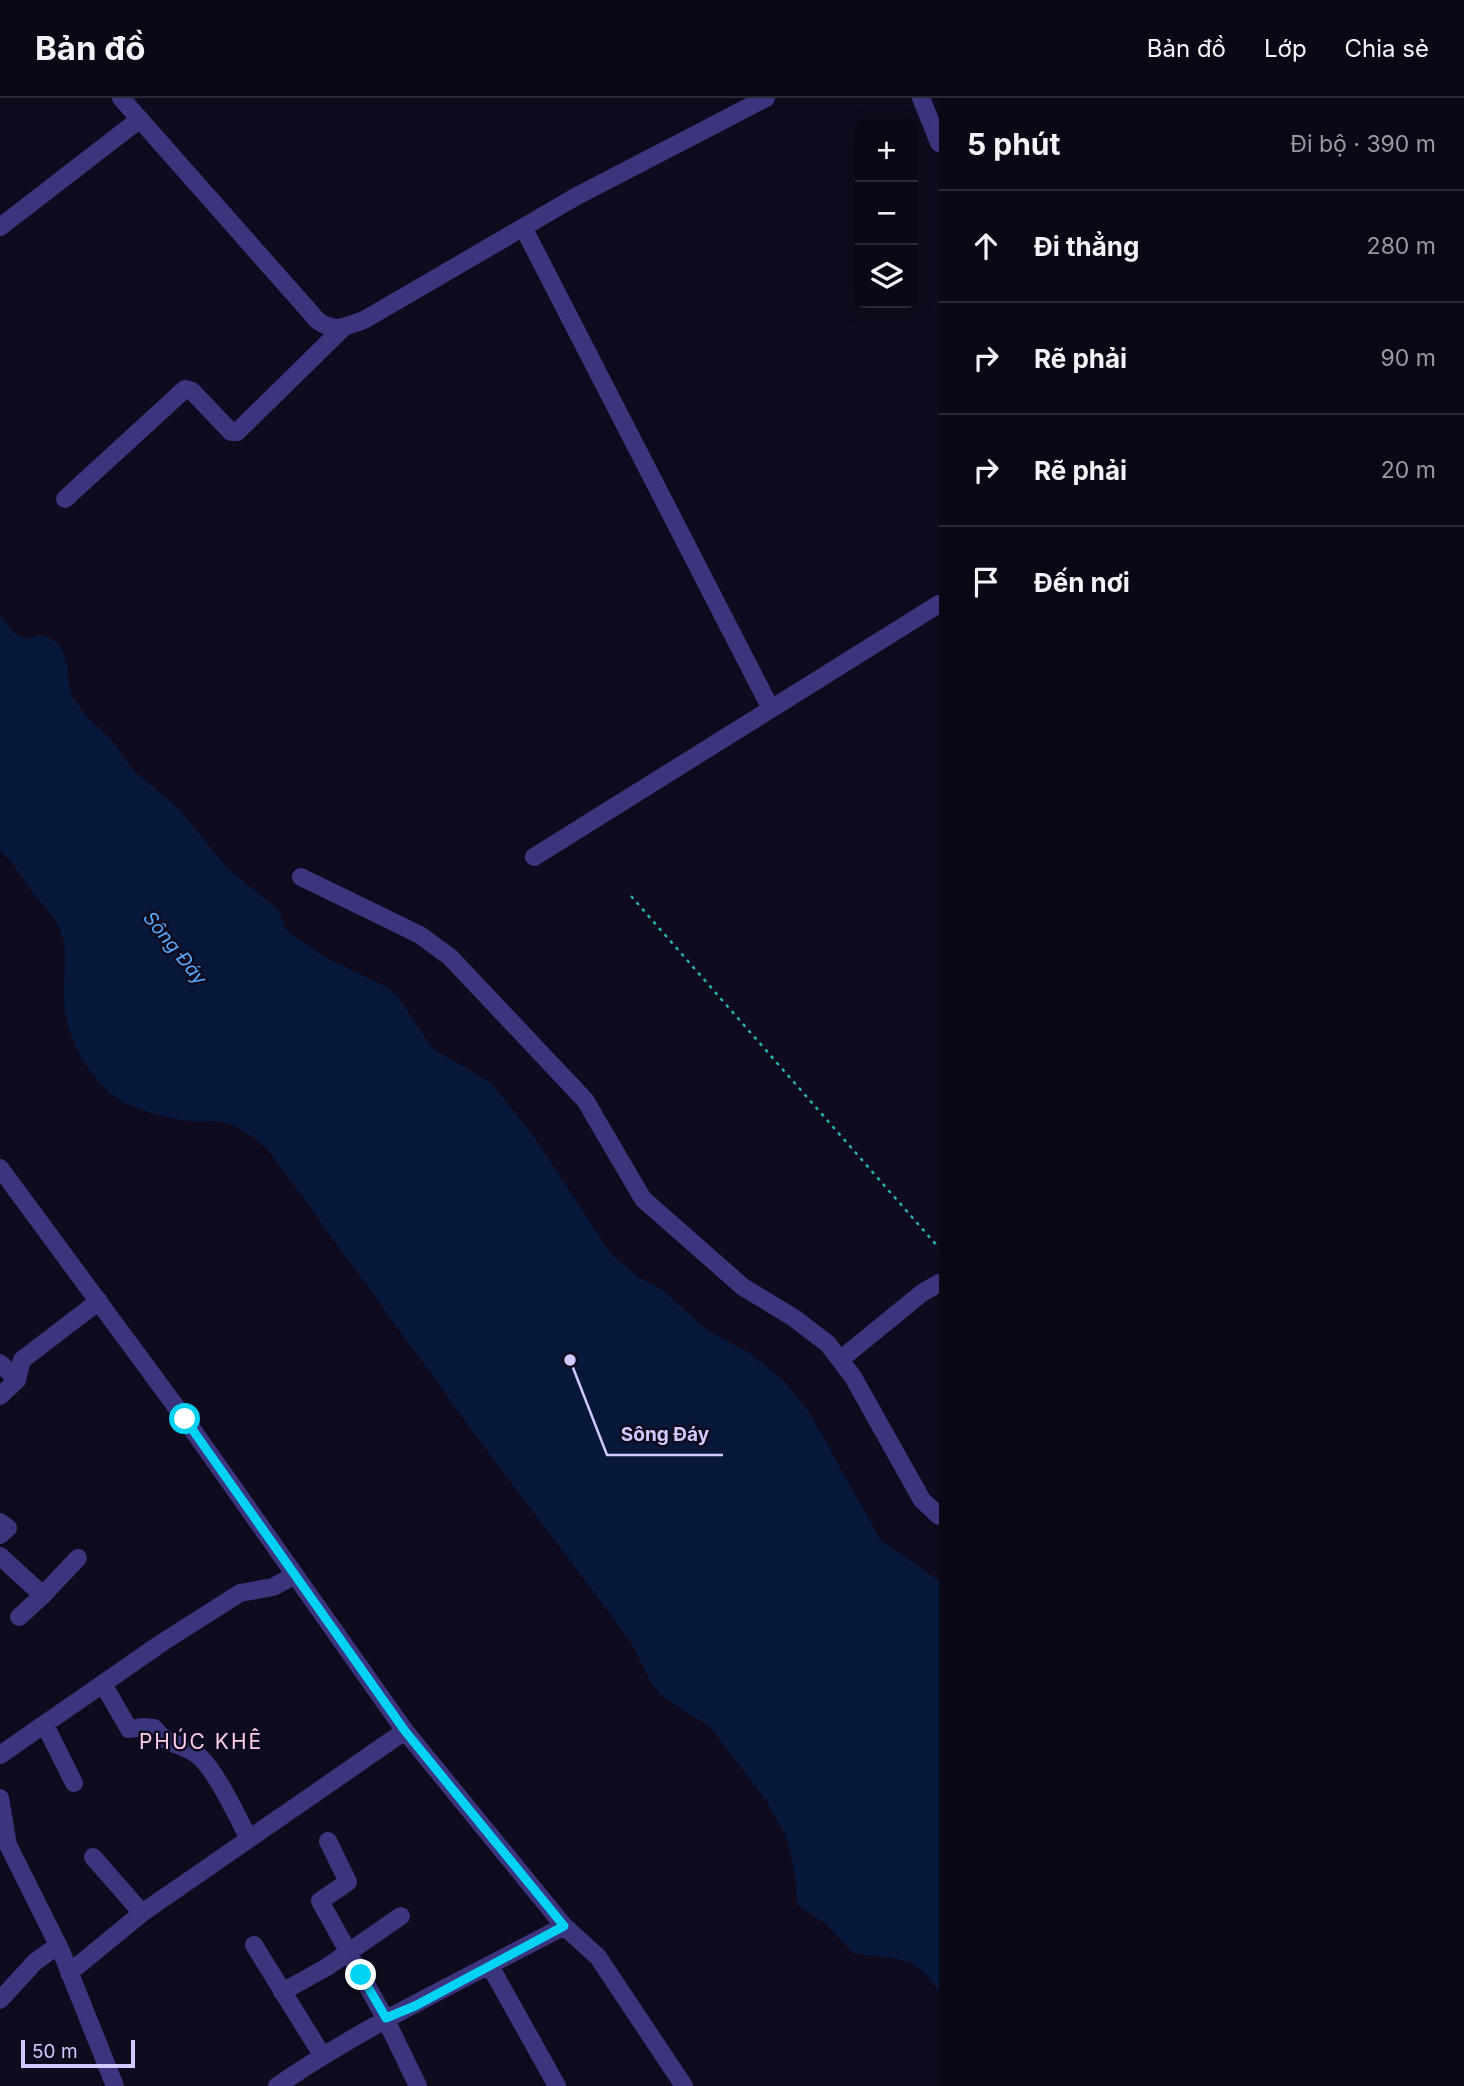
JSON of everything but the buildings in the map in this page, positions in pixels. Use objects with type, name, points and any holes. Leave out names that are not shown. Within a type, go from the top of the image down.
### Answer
[{"type":"street","points":[[121,98],[317,321],[328,328],[343,328],[364,320],[577,196],[766,98]]},
{"type":"street","points":[[921,98],[939,143]]},
{"type":"street","points":[[0,227],[141,120]]},
{"type":"street","points":[[523,228],[772,709]]},
{"type":"street","points":[[65,499],[188,388],[232,432],[236,432],[343,328]]},
{"type":"street","points":[[534,858],[939,604]]},
{"type":"street","points":[[301,877],[420,936],[450,957],[585,1100],[643,1199],[743,1287],[814,1333],[841,1359],[922,1500],[939,1516]]},
{"type":"street","points":[[3,1177],[99,1301],[405,1731],[564,1926],[598,1957],[684,2086]]},
{"type":"street","points":[[841,1359],[922,1293],[939,1283]]},
{"type":"street","points":[[0,1396],[17,1380],[22,1360],[99,1301]]},
{"type":"street","points":[[0,1363],[17,1380]]},
{"type":"street","points":[[0,1522],[8,1528],[0,1535]]},
{"type":"street","points":[[0,1556],[36,1589],[41,1597]]},
{"type":"street","points":[[19,1617],[78,1558]]},
{"type":"street","points":[[0,1755],[240,1593],[273,1587],[295,1575]]},
{"type":"street","points":[[103,1684],[129,1729],[154,1728],[163,1740],[197,1754],[212,1773],[249,1839]]},
{"type":"street","points":[[45,1725],[74,1783]]},
{"type":"street","points":[[68,1973],[142,1913],[405,1731]]},
{"type":"street","points":[[0,1798],[8,1845],[58,1945],[116,2086]]},
{"type":"street","points":[[328,1841],[348,1882],[320,1902],[386,2018],[418,2086]]},
{"type":"street","points":[[93,1857],[142,1913]]},
{"type":"street","points":[[282,1992],[349,1953],[401,1916]]},
{"type":"street","points":[[277,2086],[322,2055],[386,2018],[415,2006],[564,1926]]},
{"type":"street","points":[[0,2000],[35,1962],[58,1945]]},
{"type":"street","points":[[254,1945],[322,2055]]},
{"type":"street","points":[[490,1966],[558,2086]]},
{"type":"path","points":[[631,897],[939,1248]]},
{"type":"water","points":[[0,616],[15,634],[24,639],[37,635],[50,638],[58,644],[66,659],[71,695],[87,717],[109,737],[133,770],[177,807],[228,869],[279,910],[286,930],[326,958],[387,987],[398,997],[432,1048],[491,1083],[534,1137],[611,1254],[638,1277],[662,1290],[707,1330],[748,1352],[784,1381],[809,1412],[880,1539],[939,1581],[939,1991],[920,1969],[902,1960],[853,1953],[826,1924],[798,1905],[794,1868],[786,1836],[766,1800],[710,1727],[663,1697],[652,1684],[631,1643],[609,1612],[488,1452],[269,1151],[233,1126],[219,1122],[175,1119],[138,1109],[108,1091],[91,1072],[77,1050],[65,1013],[65,954],[59,927],[0,851]]},
{"type":"place","name":"Sông Đáy","points":[[570,1360]]},
{"type":"district","name":"PHÚC KHÊ","points":[[201,1741]]},
{"type":"route","points":[[185,1419],[405,1731],[564,1926],[415,2006],[386,2018],[361,1975]]}]
